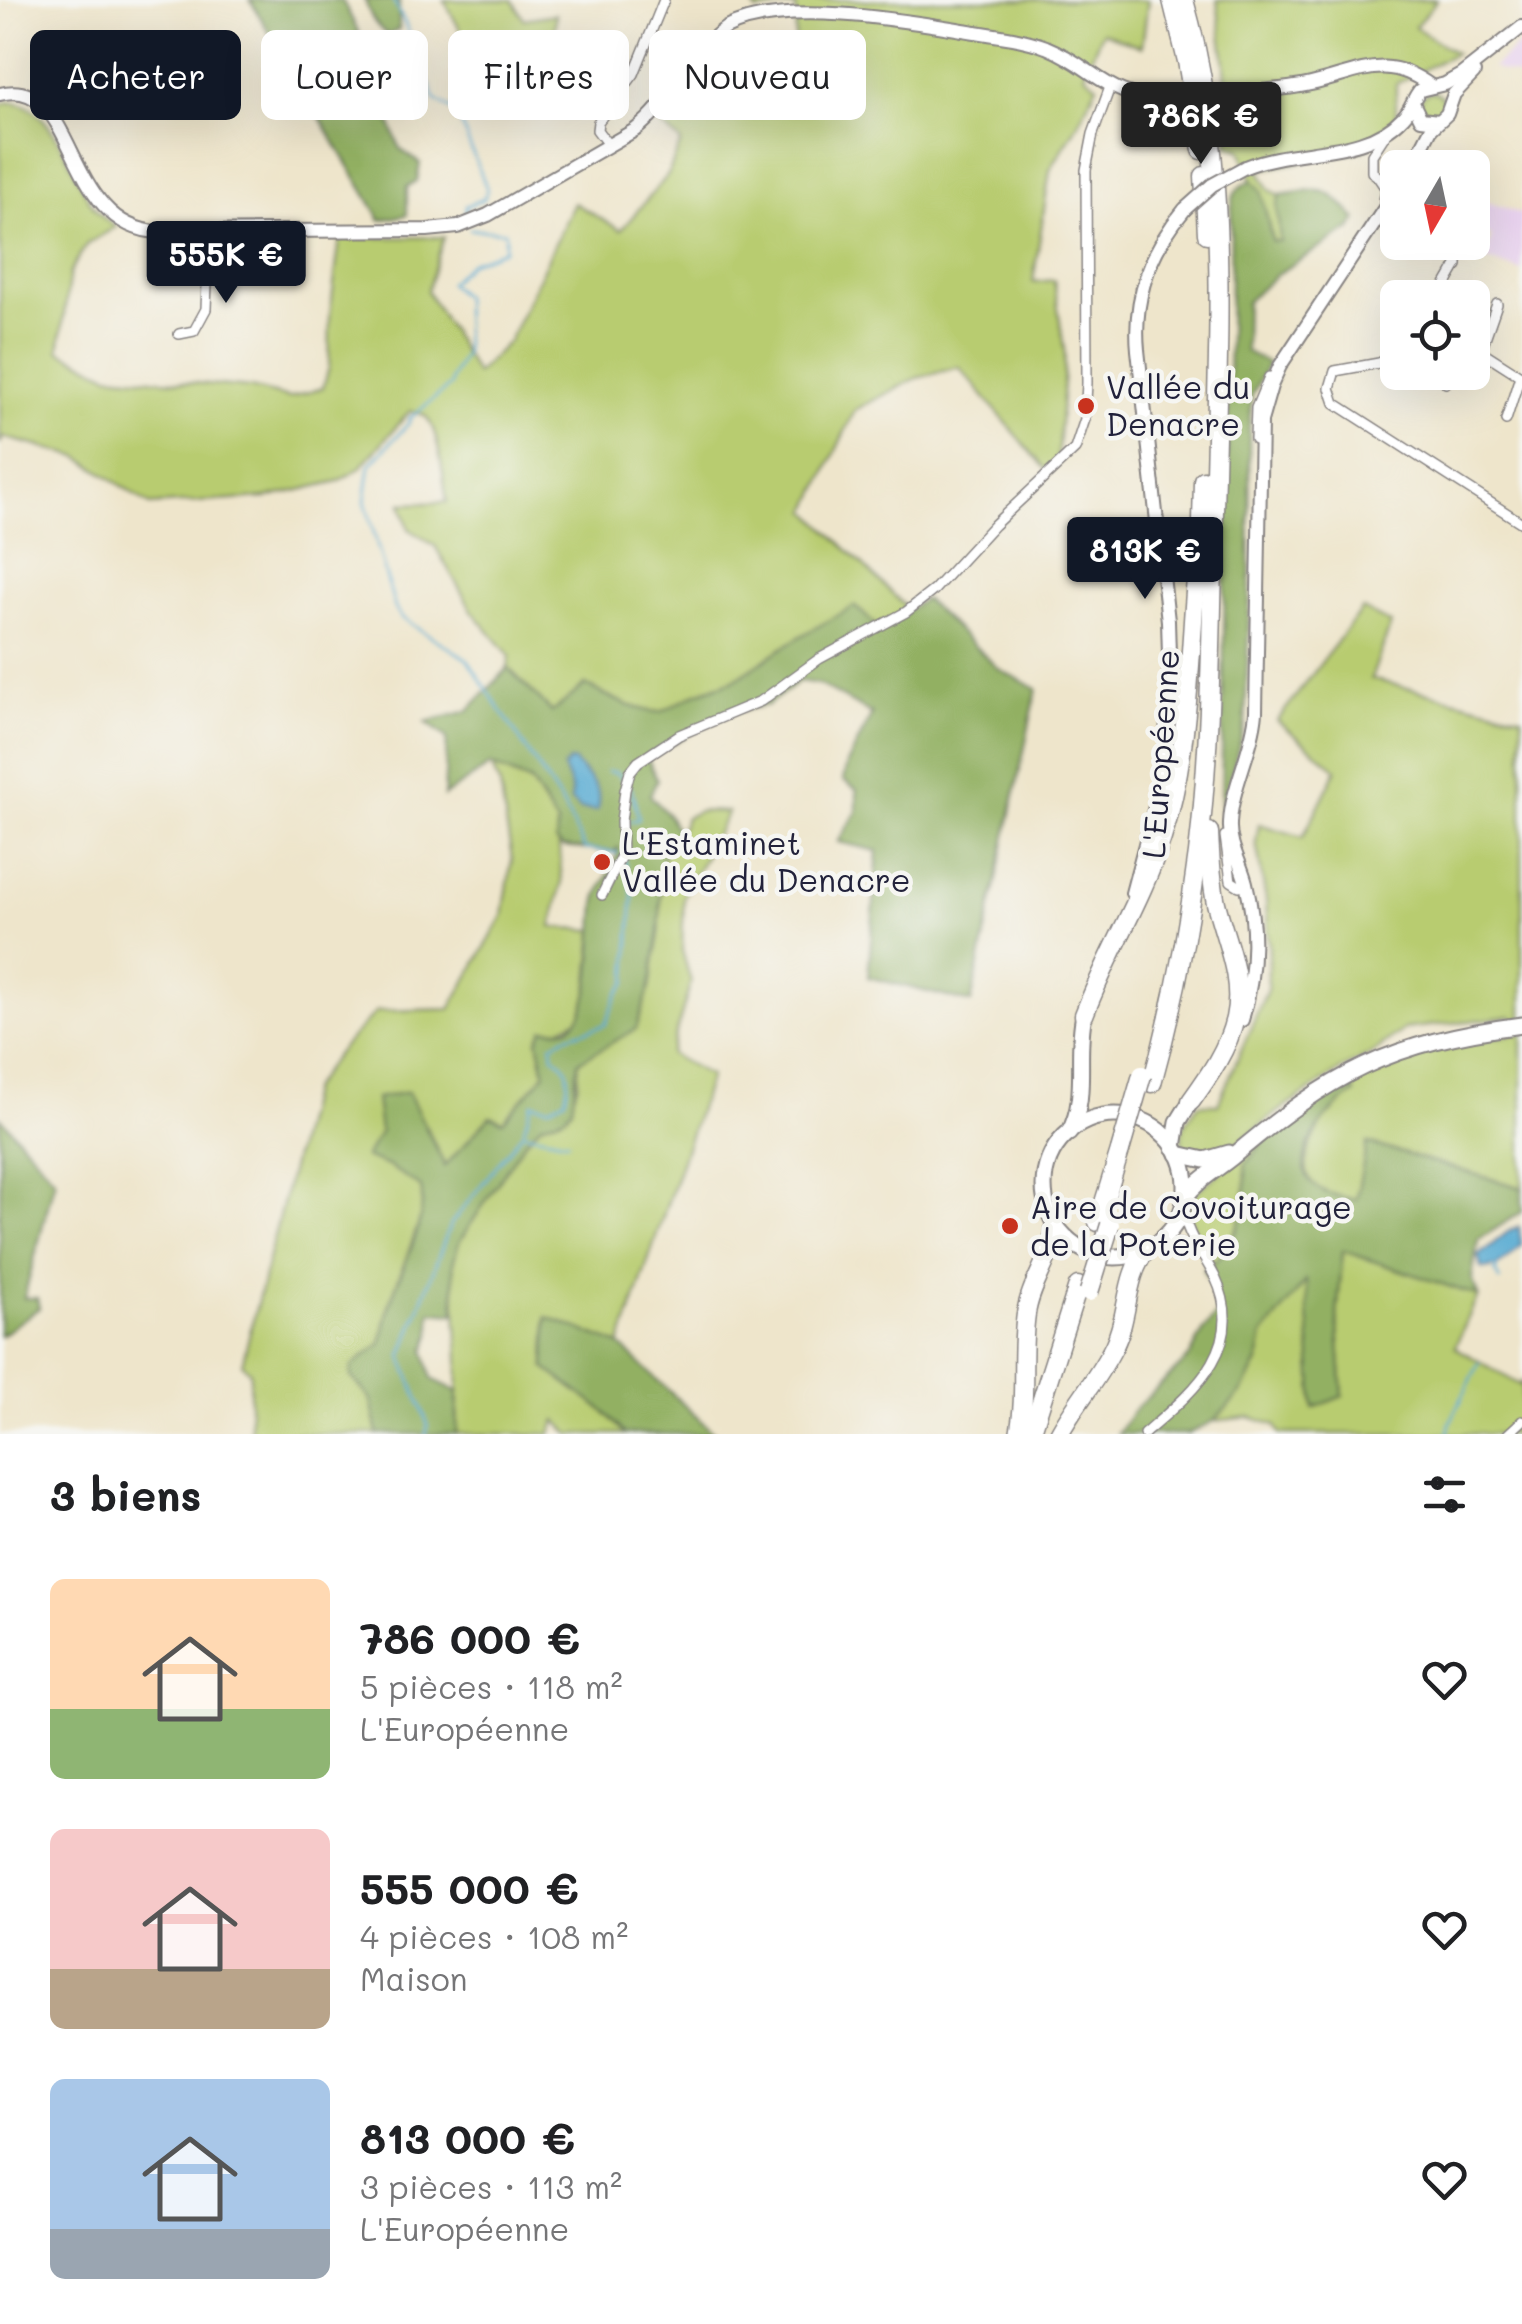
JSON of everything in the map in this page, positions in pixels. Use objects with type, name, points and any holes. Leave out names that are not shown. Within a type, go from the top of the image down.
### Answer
[{"type":"highway","name":"L'Européenne","points":[[1147,1079],[1186,845],[1197,700],[1202,510],[1207,216],[1196,106],[1172,0]]},
{"type":"highway","name":"L'Européenne","points":[[1031,1434],[1126,1154],[1186,931],[1206,766],[1220,229],[1208,104],[1184,0]]},
{"type":"highway","points":[[1084,1015],[1151,867],[1172,800],[1185,724],[1202,510]]},
{"type":"highway","points":[[1191,1102],[1222,1053],[1232,1030],[1237,1000],[1235,970],[1212,880],[1211,782],[1206,766]]},
{"type":"highway","points":[[1019,1434],[1025,1386],[1026,1309],[1052,1245],[1055,1223]]},
{"type":"highway","points":[[1058,1434],[1114,1346],[1133,1270],[1152,1246]]},
{"type":"highway","name":"L'Européenne","points":[[1044,1434],[1083,1289]]},
{"type":"main road","points":[[0,94],[26,94],[44,106],[96,198],[122,224],[148,232],[458,227],[494,212],[609,146],[651,116],[722,31],[741,20],[770,13],[838,11],[1028,42],[1060,54],[1110,88],[1137,96],[1170,98],[1293,88],[1384,66],[1411,73],[1444,92],[1449,104]]},
{"type":"main road","points":[[1522,30],[1465,72],[1420,90],[1390,129],[1370,141],[1278,156],[1245,167],[1212,186],[1185,209],[1153,258],[1142,290],[1137,325],[1169,629],[1166,749],[1141,866],[1084,1015],[1080,1103],[1069,1133],[1053,1153],[1045,1178],[1046,1198],[1055,1223],[1074,1243],[1098,1254],[1126,1256],[1152,1246],[1174,1226],[1196,1184],[1316,1092],[1378,1058],[1438,1038],[1522,1025]]},
{"type":"main road","points":[[1422,150],[1458,90],[1522,30]]},
{"type":"main road","points":[[1350,73],[1389,72],[1408,83],[1421,120],[1439,121]]},
{"type":"main road","points":[[1184,1202],[1186,1178],[1176,1150],[1178,1122],[1222,1064],[1244,1014],[1253,956],[1252,918],[1246,883],[1230,836],[1230,816],[1256,719],[1261,426],[1270,386],[1380,214]]},
{"type":"main road","points":[[1069,1133],[1092,1119],[1124,1116],[1155,1128],[1176,1150],[1196,1160],[1211,1159],[1250,1141]]},
{"type":"street","points":[[609,146],[596,130],[598,122],[634,74],[664,0]]},
{"type":"street","points":[[602,895],[621,859],[621,823],[628,781],[638,762],[679,734],[762,701],[819,658],[906,612],[939,585],[994,525],[1075,449],[1085,419],[1088,383],[1086,170],[1092,134],[1110,88]]},
{"type":"street","points":[[1257,566],[1254,421],[1258,401],[1295,334],[1386,199],[1386,189],[1371,170],[1370,161],[1390,129]]},
{"type":"street","points":[[179,334],[194,331],[205,314],[209,232]]},
{"type":"street","points":[[1490,319],[1497,304]]},
{"type":"street","points":[[1490,356],[1521,376],[1506,420]]},
{"type":"street","points":[[1380,362],[1335,371],[1330,388],[1335,404],[1522,523]]},
{"type":"street","points":[[1246,883],[1236,886],[1230,878],[1224,827],[1251,718],[1256,622]]},
{"type":"street","points":[[1144,1434],[1201,1382],[1218,1352],[1224,1329],[1216,1281],[1185,1223],[1184,1202]]},
{"type":"street","points":[[1152,1246],[1180,1244],[1203,1260]]},
{"type":"street","points":[[1508,1434],[1522,1421]]},
{"type":"shaded area","points":[[1522,42],[1522,77],[1492,68]]},
{"type":"shaded area","points":[[1490,203],[1522,214],[1522,271],[1487,260],[1492,237]]},
{"type":"green space","points":[[250,0],[342,0],[357,30],[268,30]]},
{"type":"green space","points":[[365,0],[399,0],[399,29],[382,30]]},
{"type":"green space","points":[[444,0],[512,0],[524,19],[556,14],[555,30],[460,30]]},
{"type":"green space","points":[[759,0],[1148,0],[1142,47],[1102,32],[1084,74],[1097,85],[1050,170],[1033,282],[1054,280],[1065,356],[1057,463],[1047,471],[959,367],[917,378],[855,410],[808,511],[909,610],[880,630],[855,607],[799,637],[734,680],[663,711],[627,705],[585,685],[553,713],[508,668],[510,656],[473,612],[435,546],[409,529],[401,504],[447,502],[437,443],[430,422],[423,415],[410,411],[360,468],[339,481],[266,498],[150,505],[79,457],[3,437],[0,444],[0,104],[17,103],[30,108],[30,120],[45,122],[93,206],[116,227],[87,244],[70,272],[59,351],[109,375],[251,388],[289,398],[323,388],[329,367],[330,314],[340,238],[444,237],[427,291],[476,374],[509,341],[574,203],[621,230],[668,175],[681,142],[658,120],[866,120],[866,30],[795,30],[796,6],[757,11],[754,7]]},
{"type":"green space","points":[[1217,0],[1437,0],[1415,27],[1455,53],[1396,84],[1396,117],[1363,150],[1258,170],[1270,190],[1280,195],[1277,208],[1281,242],[1272,241],[1261,190],[1252,180],[1241,149],[1229,145]]},
{"type":"green space","points":[[1432,92],[1441,95],[1441,113],[1432,116],[1423,113],[1420,104],[1423,95]]},
{"type":"green space","points":[[321,120],[390,120],[400,149],[420,163],[417,181],[407,187],[407,215],[381,220]]},
{"type":"green space","points":[[1252,180],[1261,190],[1272,241],[1280,241],[1280,195],[1324,192],[1357,220],[1351,229],[1277,274],[1246,302],[1245,351],[1268,363],[1252,395],[1249,427],[1250,587],[1245,724],[1221,812],[1231,213],[1236,191]]},
{"type":"green space","points":[[924,599],[999,669],[1037,689],[971,1003],[868,977],[878,851],[838,842],[857,812],[857,790],[843,780],[847,764],[872,714],[818,684],[800,681],[767,705],[729,713],[647,757],[657,780],[650,795],[679,834],[663,856],[659,933],[650,987],[636,1029],[578,1062],[572,1108],[565,1116],[541,1124],[523,1144],[459,1242],[453,1263],[455,1314],[431,1312],[431,1335],[425,1351],[432,1379],[457,1391],[457,1434],[378,1434],[371,1400],[351,1376],[352,1366],[381,1344],[390,1304],[417,1231],[422,1201],[421,1187],[365,1157],[380,1132],[376,1098],[408,1092],[445,1166],[490,1116],[503,1121],[545,1074],[538,1040],[543,1029],[567,1028],[584,1007],[597,899],[618,848],[613,852],[562,847],[556,841],[557,824],[531,782],[491,765],[444,796],[447,738],[426,722],[468,711],[508,668],[552,712],[585,685],[627,705],[663,711],[734,680],[855,606],[880,629]]},
{"type":"green space","points":[[1362,609],[1391,624],[1371,679],[1522,716],[1522,1020],[1512,1016],[1404,1029],[1238,1143],[1202,1156],[1185,1152],[1182,1132],[1186,1121],[1199,1104],[1218,1104],[1267,990],[1266,900],[1256,842],[1259,824],[1303,837],[1337,769],[1277,721]]},
{"type":"green space","points":[[491,765],[530,782],[557,824],[562,882],[552,927],[594,930],[588,994],[580,1018],[538,1040],[545,1073],[503,1121],[490,1116],[445,1167],[427,1128],[380,1132],[366,1157],[421,1187],[423,1199],[419,1223],[389,1305],[381,1344],[351,1376],[371,1400],[378,1434],[250,1434],[250,1371],[242,1364],[311,1089],[339,1051],[377,1011],[450,1009],[503,916],[512,859],[500,786]]},
{"type":"green space","points":[[699,811],[728,812],[684,897],[682,950],[691,982],[670,1054],[710,1076],[620,1345],[547,1318],[545,1368],[605,1412],[625,1434],[570,1434],[557,1421],[551,1434],[457,1434],[459,1358],[453,1263],[459,1242],[523,1144],[541,1124],[565,1116],[578,1084],[578,1062],[604,1045],[659,933],[663,856],[685,818]]},
{"type":"green space","points":[[1522,1033],[1522,1188],[1368,1143],[1356,1201],[1324,1191],[1310,1181],[1306,1162],[1309,1149],[1353,1079],[1413,1053]]},
{"type":"green space","points":[[1348,1081],[1355,1093],[1333,1110],[1307,1151],[1308,1177],[1318,1188],[1356,1200],[1367,1143],[1522,1188],[1522,1212],[1478,1240],[1472,1278],[1478,1296],[1343,1251],[1337,1314],[1343,1396],[1314,1408],[1306,1281],[1263,1335],[1258,1362],[1242,1392],[1214,1421],[1188,1434],[1117,1434],[1134,1410],[1189,1358],[1218,1313],[1214,1291],[1203,1270],[1225,1250],[1239,1224],[1245,1195],[1245,1165],[1269,1134]]},
{"type":"green space","points":[[0,1117],[55,1179],[24,1298],[37,1298],[39,1308],[0,1336]]},
{"type":"green space","points":[[1269,1134],[1245,1165],[1246,1193],[1241,1217],[1214,1263],[1193,1228],[1193,1199],[1198,1190]]},
{"type":"green space","points":[[1343,1250],[1478,1296],[1455,1347],[1520,1385],[1522,1382],[1522,1434],[1280,1434],[1275,1425],[1250,1417],[1214,1421],[1242,1391],[1258,1362],[1263,1335],[1307,1279],[1314,1407],[1343,1396],[1337,1314]]},
{"type":"green space","points":[[547,1317],[620,1345],[715,1434],[625,1434],[605,1412],[545,1368]]},
{"type":"water","points":[[569,761],[594,785],[599,797],[597,811],[580,809],[571,801],[571,787],[563,768]]},
{"type":"water","points":[[1519,1227],[1521,1245],[1517,1250],[1498,1265],[1481,1268],[1478,1256]]},
{"type":"waterway","points":[[393,0],[435,99],[453,111],[461,124],[487,189],[484,199],[466,206],[465,217]]},
{"type":"waterway","points":[[470,229],[506,232],[504,250],[471,262],[449,283],[463,296],[465,352],[451,385],[409,419],[370,465],[365,501],[395,608],[402,618],[467,659],[563,805],[585,849],[617,853]]},
{"type":"waterway","points":[[607,771],[618,773],[625,783]]},
{"type":"waterway","points":[[625,823],[639,819],[631,788]]},
{"type":"waterway","points":[[426,1434],[428,1425],[402,1356],[450,1225],[523,1132],[532,1103],[549,1107],[565,1099],[568,1074],[553,1056],[552,1045],[564,1037],[605,1025],[627,982],[633,896],[624,857]]},
{"type":"waterway","points":[[526,1133],[568,1141]]},
{"type":"waterway","points":[[1497,1267],[1495,1272],[1500,1281]]},
{"type":"waterway","points":[[1448,1434],[1479,1363]]},
{"type":"place","name":"Vallée du Denacre","points":[[1086,406]]},
{"type":"place","name":"L'Estaminet Vallée du Denacre","points":[[602,862]]},
{"type":"place","name":"Aire de Covoiturage de la Poterie","points":[[1010,1226]]}]
